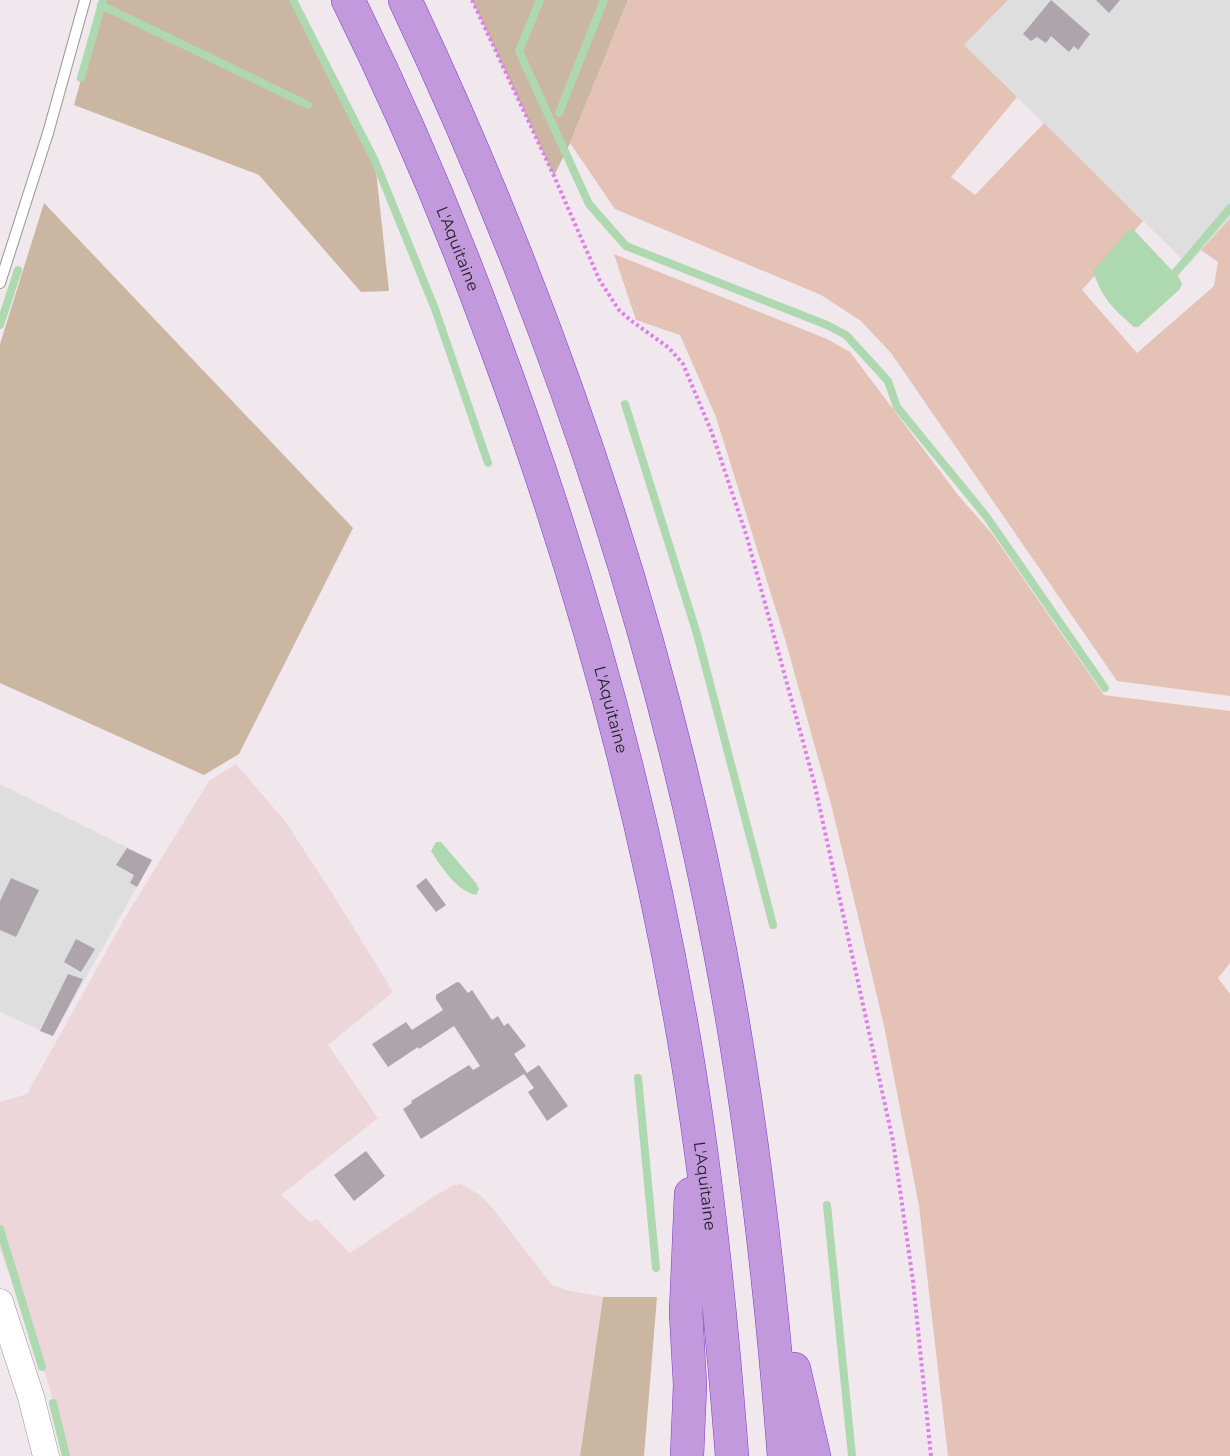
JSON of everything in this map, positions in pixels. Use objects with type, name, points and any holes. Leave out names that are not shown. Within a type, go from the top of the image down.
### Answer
[{"type":"highway","name":"L'Aquitaine","points":[[348,0],[422,160],[473,284],[541,472],[609,699],[669,960],[694,1106],[714,1256],[732,1456]]},
{"type":"highway","points":[[405,0],[482,170],[552,349],[589,455],[646,641],[680,772],[720,950],[740,1062],[766,1250],[784,1456]]},
{"type":"highway","points":[[687,1456],[690,1385],[686,1313],[694,1106]]},
{"type":"highway","points":[[766,1250],[814,1456]]},
{"type":"street","points":[[0,1302],[31,1397],[46,1456]]},
{"type":"lane","points":[[0,283],[48,134],[85,0]]},
{"type":"path","points":[[472,0],[600,281],[619,310],[669,348],[683,364],[712,433],[746,534],[814,782],[893,1141],[913,1281],[931,1456]]},
{"type":"shaded area","points":[[103,0],[293,0],[375,161],[389,291],[361,292],[259,175],[74,105]]},
{"type":"shaded area","points":[[472,0],[628,0],[570,143],[554,176]]},
{"type":"shaded area","points":[[628,0],[1008,0],[964,45],[1017,97],[951,177],[975,195],[1044,123],[1143,221],[1082,290],[1137,353],[1214,286],[1218,262],[1201,250],[1230,219],[1230,696],[1117,681],[891,353],[861,321],[821,295],[615,209],[570,143]]},
{"type":"shaded area","points":[[1008,0],[1230,0],[1230,219],[1188,265],[964,45]]},
{"type":"shaded area","points":[[44,203],[353,528],[239,754],[204,775],[0,683],[0,344]]},
{"type":"shaded area","points":[[1133,229],[1180,279],[1182,284],[1179,290],[1138,327],[1134,327],[1109,302],[1093,271],[1129,230]]},
{"type":"shaded area","points":[[614,254],[827,339],[850,352],[958,495],[993,535],[1104,695],[1230,711],[1230,963],[1218,978],[1230,994],[1230,1456],[948,1456],[919,1206],[884,1026],[832,808],[785,639],[716,417],[680,335],[636,320]]},
{"type":"shaded area","points":[[236,764],[285,821],[393,992],[328,1045],[378,1118],[281,1195],[310,1222],[317,1219],[350,1253],[435,1196],[453,1185],[461,1184],[480,1195],[490,1205],[552,1285],[603,1297],[580,1456],[66,1456],[49,1385],[0,1249],[0,1102],[27,1094],[126,916],[209,781]]},
{"type":"shaded area","points":[[0,784],[152,860],[53,1036],[0,1012]]},
{"type":"shaded area","points":[[436,842],[441,842],[476,883],[479,889],[476,895],[462,889],[444,870],[431,851]]},
{"type":"shaded area","points":[[603,1297],[657,1297],[644,1456],[580,1456]]},
{"type":"building","points":[[1051,0],[1090,34],[1078,50],[1074,46],[1069,52],[1051,36],[1046,43],[1037,37],[1031,41],[1023,34]]},
{"type":"building","points":[[1096,0],[1120,0],[1109,13]]},
{"type":"building","points":[[127,848],[152,860],[137,887],[130,883],[134,875],[116,865]]},
{"type":"building","points":[[11,878],[39,890],[16,937],[0,930],[0,901]]},
{"type":"building","points":[[426,878],[446,905],[436,912],[416,886]]},
{"type":"building","points":[[76,939],[95,949],[81,972],[64,962]]},
{"type":"building","points":[[68,974],[83,979],[53,1036],[40,1031]]},
{"type":"building","points":[[457,982],[468,993],[472,990],[492,1020],[498,1016],[504,1026],[508,1023],[526,1046],[514,1054],[527,1073],[539,1065],[568,1106],[547,1121],[528,1092],[534,1088],[524,1074],[421,1139],[403,1109],[412,1103],[411,1101],[469,1065],[473,1070],[480,1066],[454,1026],[388,1067],[372,1044],[406,1022],[412,1030],[443,1010],[436,995]]},
{"type":"building","points":[[366,1151],[385,1176],[354,1201],[334,1175]]},
{"type":"waterway","points":[[81,78],[103,0]]},
{"type":"waterway","points":[[293,0],[375,161],[435,309],[488,463]]},
{"type":"waterway","points":[[540,0],[519,51],[589,204],[626,246],[827,325],[846,335],[888,381],[897,407],[986,516],[1105,688]]},
{"type":"waterway","points":[[559,113],[604,0]]},
{"type":"waterway","points":[[101,5],[308,105]]},
{"type":"waterway","points":[[1175,273],[1230,208]]},
{"type":"waterway","points":[[0,325],[18,270]]},
{"type":"waterway","points":[[625,404],[697,634],[773,925]]},
{"type":"waterway","points":[[638,1078],[656,1268]]},
{"type":"waterway","points":[[827,1205],[852,1456]]},
{"type":"waterway","points":[[0,1229],[42,1367]]},
{"type":"waterway","points":[[53,1403],[66,1456]]}]
